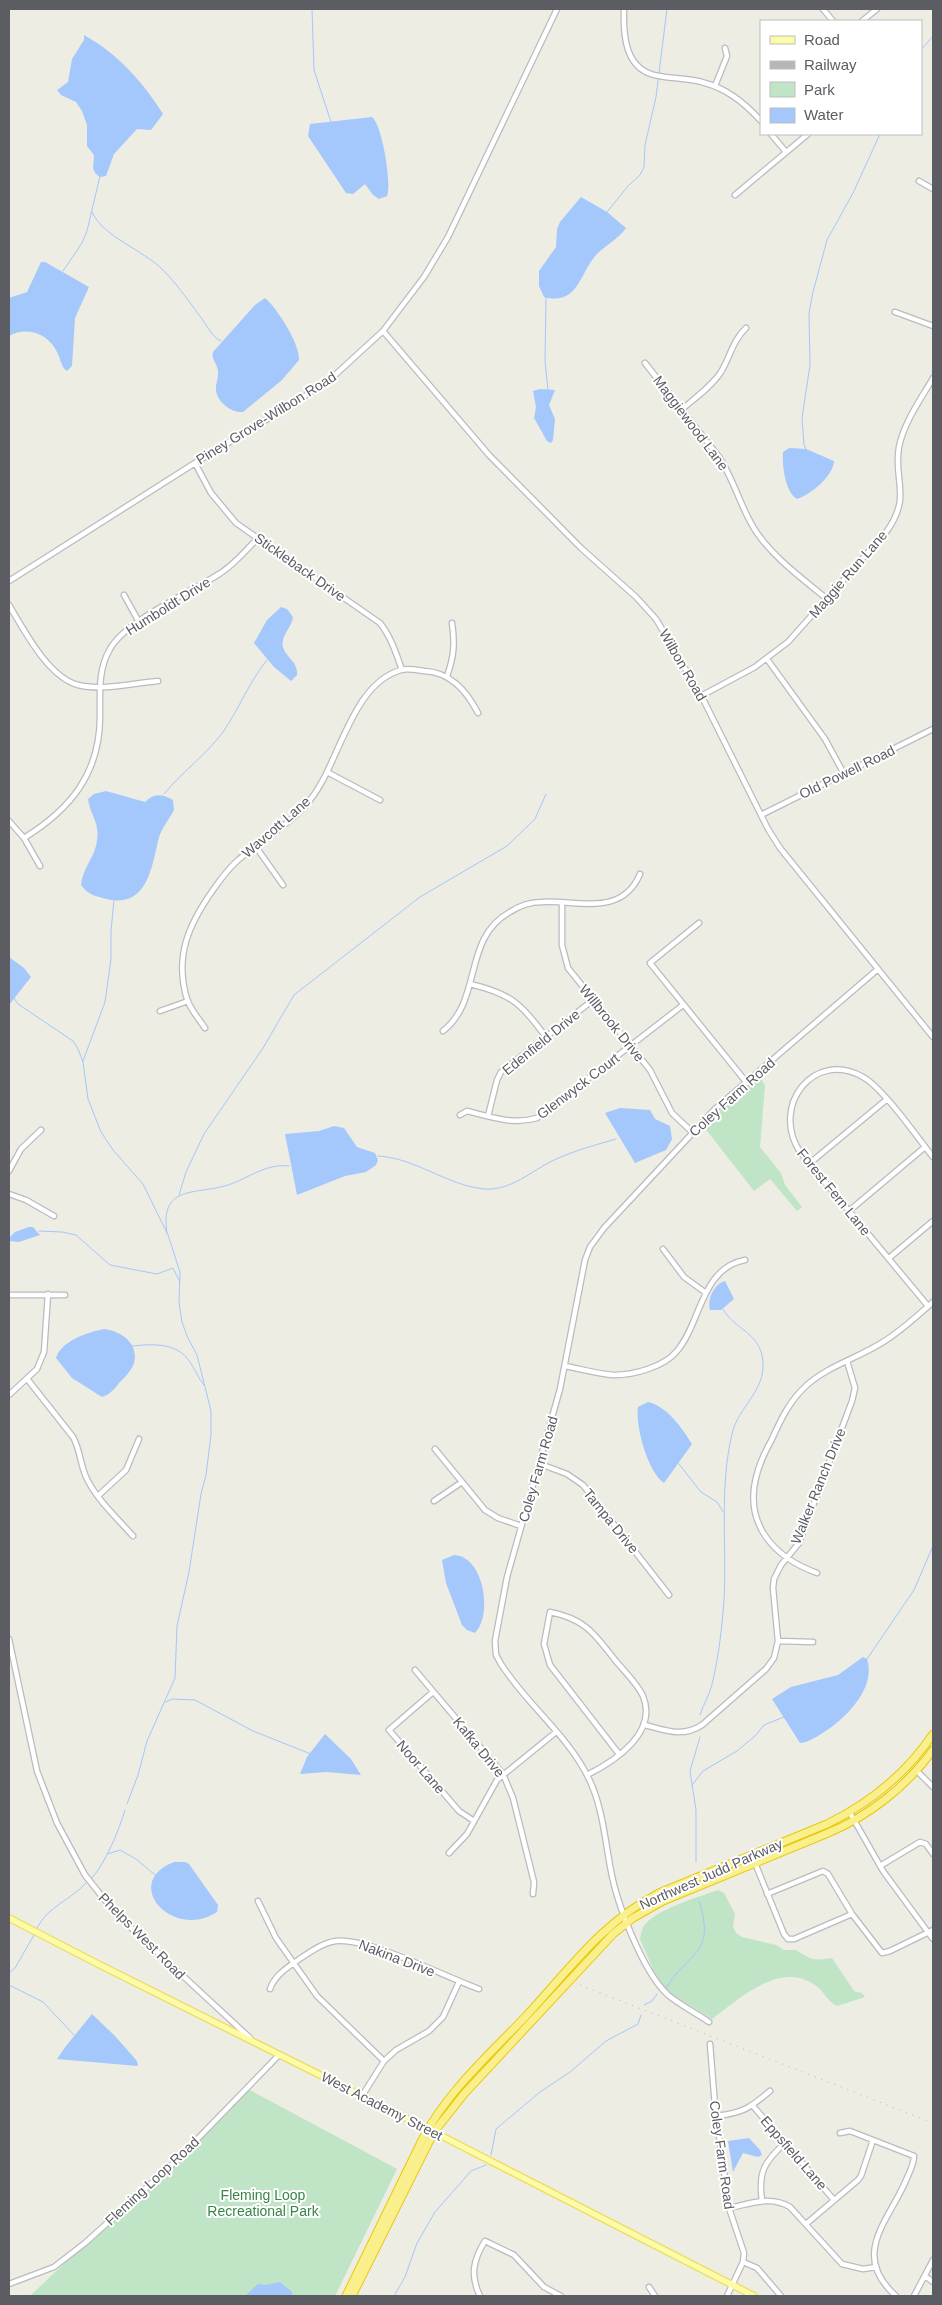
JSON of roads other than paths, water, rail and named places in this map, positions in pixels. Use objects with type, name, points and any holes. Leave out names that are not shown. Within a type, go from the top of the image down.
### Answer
[{"type":"highway","name":"Northwest Judd Parkway","points":[[431,2130],[462,2084],[594,1940],[624,1914],[659,1893],[850,1813],[873,1798],[901,1774],[933,1734]]},
{"type":"highway","name":"Northwest Judd Parkway","points":[[431,2130],[600,1946],[627,1922],[662,1901],[854,1820],[884,1800],[916,1770],[933,1750]]},
{"type":"highway","points":[[346,2296],[431,2130]]},
{"type":"highway","points":[[352,2296],[431,2130]]},
{"type":"main road","name":"West Academy Street","points":[[9,1918],[431,2130],[754,2296]]},
{"type":"street","name":"Piney Grove-Wilbon Road","points":[[9,581],[328,380],[383,331],[424,277],[448,237],[558,9]]},
{"type":"street","points":[[624,9],[626,46],[635,62],[644,70],[653,75],[692,80],[715,86],[742,101],[760,120]]},
{"type":"street","points":[[822,9],[832,20]]},
{"type":"street","points":[[863,20],[876,9]]},
{"type":"street","points":[[715,86],[727,56],[725,48]]},
{"type":"street","points":[[772,135],[786,152]]},
{"type":"street","points":[[735,195],[807,135]]},
{"type":"street","points":[[920,181],[933,190]]},
{"type":"street","points":[[894,312],[933,326]]},
{"type":"street","points":[[681,410],[714,381],[725,364],[738,336],[746,328]]},
{"type":"street","name":"Wilbon Road","points":[[383,331],[489,455],[553,521],[649,611],[663,629],[702,696],[780,848],[933,1037]]},
{"type":"street","name":"Maggiewood Lane","points":[[645,363],[724,465],[756,532],[771,550],[826,600]]},
{"type":"street","name":"Maggie Run Lane","points":[[702,696],[767,659],[788,642],[882,538],[894,521],[901,494],[898,462],[900,442],[906,426],[933,378]]},
{"type":"street","name":"Stickleback Drive","points":[[195,463],[211,493],[228,515],[380,623],[391,640],[402,670]]},
{"type":"street","name":"Humboldt Drive","points":[[24,838],[44,826],[69,803],[81,788],[91,765],[100,735],[100,686],[103,662],[116,640],[140,622],[218,575],[258,538]]},
{"type":"street","points":[[124,596],[140,622]]},
{"type":"street","points":[[9,605],[47,663],[63,678],[78,685],[100,686],[158,681]]},
{"type":"street","points":[[452,623],[453,661],[447,676],[469,697],[478,712]]},
{"type":"street","points":[[767,659],[825,739],[844,774]]},
{"type":"street","name":"Wavcott Lane","points":[[205,1028],[188,1001],[182,972],[183,953],[189,928],[199,909],[220,880],[237,861],[304,807],[327,772],[363,699],[373,687],[385,677],[402,670],[428,671],[447,676]]},
{"type":"street","name":"Old Powell Road","points":[[762,815],[933,729]]},
{"type":"street","points":[[327,772],[380,800]]},
{"type":"street","points":[[9,821],[24,838],[40,866]]},
{"type":"street","points":[[256,847],[283,884]]},
{"type":"street","points":[[443,1031],[454,1022],[461,1012],[481,942],[500,918],[521,906],[542,902],[603,904],[614,901],[636,883],[640,874]]},
{"type":"street","name":"Willbrook Drive","points":[[562,903],[562,945],[568,968],[653,1076],[672,1113],[692,1132]]},
{"type":"street","points":[[699,923],[650,963],[682,1005],[747,1082]]},
{"type":"street","name":"Coley Farm Road","points":[[709,2022],[675,2000],[663,1989],[648,1968],[627,1922],[615,1888],[597,1802],[587,1775],[556,1732],[506,1671],[496,1650],[495,1637],[502,1600],[521,1526],[540,1464],[565,1366],[583,1269],[590,1247],[604,1228],[692,1132],[878,969]]},
{"type":"street","points":[[470,984],[500,992],[513,999],[527,1012],[546,1037]]},
{"type":"street","name":"Edenfield Drive","points":[[488,1116],[497,1080],[501,1072],[593,1000]]},
{"type":"street","points":[[160,1011],[188,1001]]},
{"type":"street","name":"Glenwyck Court","points":[[460,1115],[467,1111],[515,1121],[527,1121],[537,1118],[631,1047],[682,1005]]},
{"type":"street","name":"Forest Fern Lane","points":[[928,1306],[795,1144],[789,1122],[793,1100],[805,1083],[821,1073],[845,1071],[869,1082],[933,1157]]},
{"type":"street","points":[[810,1163],[886,1100]]},
{"type":"street","points":[[9,1171],[21,1149],[41,1130]]},
{"type":"street","points":[[850,1211],[925,1147]]},
{"type":"street","points":[[9,1194],[26,1200],[54,1216]]},
{"type":"street","points":[[889,1258],[933,1221]]},
{"type":"street","points":[[663,1249],[684,1277],[706,1293]]},
{"type":"street","points":[[565,1366],[615,1375],[644,1369],[665,1361],[674,1355],[681,1346],[706,1293],[717,1277],[728,1266],[745,1260]]},
{"type":"street","points":[[9,1396],[28,1380],[37,1369],[44,1352],[48,1294]]},
{"type":"street","points":[[9,1295],[65,1295]]},
{"type":"street","points":[[817,1573],[786,1558],[771,1545],[758,1520],[754,1496],[756,1474],[782,1418],[795,1397],[813,1380],[882,1343],[933,1302]]},
{"type":"street","name":"Walker Ranch Drive","points":[[645,1725],[679,1733],[698,1728],[766,1669],[774,1658],[778,1642],[773,1583],[778,1569],[799,1543],[852,1401],[855,1388],[847,1361]]},
{"type":"street","points":[[28,1380],[73,1437],[78,1446],[87,1481],[133,1536]]},
{"type":"street","points":[[98,1496],[126,1470],[139,1439]]},
{"type":"street","points":[[435,1448],[490,1513],[521,1526]]},
{"type":"street","name":"Tampa Drive","points":[[540,1464],[567,1474],[583,1485],[669,1595]]},
{"type":"street","points":[[434,1501],[462,1482]]},
{"type":"street","points":[[587,1775],[619,1754],[635,1740],[645,1725],[646,1708],[640,1692],[594,1632],[574,1619],[550,1612],[544,1644],[550,1665],[619,1754]]},
{"type":"street","name":"Phelps West Road","points":[[9,1639],[37,1770],[57,1823],[85,1875],[129,1926],[253,2041]]},
{"type":"street","points":[[778,1642],[813,1642]]},
{"type":"street","name":"Kafka Drive","points":[[415,1670],[503,1774],[513,1798],[534,1882],[532,1894]]},
{"type":"street","name":"Noor Lane","points":[[433,1692],[389,1730],[459,1811],[474,1821]]},
{"type":"street","points":[[449,1852],[467,1834],[488,1793],[503,1774],[556,1732]]},
{"type":"street","points":[[916,1770],[933,1786]]},
{"type":"street","points":[[850,1813],[880,1866],[931,1932],[933,1939]]},
{"type":"street","points":[[880,1866],[920,1842],[926,1844],[933,1854]]},
{"type":"street","points":[[754,1863],[784,1934],[788,1939],[794,1939],[852,1914]]},
{"type":"street","points":[[767,1894],[823,1871],[828,1874],[852,1914],[882,1953],[931,1932]]},
{"type":"street","points":[[258,1901],[276,1938],[316,1996],[384,2061]]},
{"type":"street","name":"Nakina Drive","points":[[270,1989],[273,1979],[293,1963],[323,1945],[334,1941],[353,1941],[479,1989]]},
{"type":"street","points":[[362,2096],[384,2061],[396,2050],[437,2025],[443,2017],[459,1982]]},
{"type":"street","name":"Coley Farm Road","points":[[710,2044],[716,2116],[728,2208],[742,2246],[743,2262]]},
{"type":"street","name":"Fleming Loop Road","points":[[9,2284],[54,2267],[85,2243],[176,2161],[280,2055]]},
{"type":"street","points":[[716,2116],[737,2114],[753,2106],[770,2091]]},
{"type":"street","name":"Eppsfield Lane","points":[[753,2106],[834,2200]]},
{"type":"street","points":[[840,2133],[850,2131],[914,2156],[901,2193],[878,2233],[874,2247],[876,2267],[885,2284],[896,2296]]},
{"type":"street","points":[[806,2224],[861,2176],[873,2140]]},
{"type":"street","points":[[762,2201],[760,2180],[764,2166],[770,2156],[785,2143]]},
{"type":"street","points":[[728,2208],[762,2201],[782,2202],[790,2207],[842,2264],[858,2269],[876,2267]]},
{"type":"street","points":[[480,2296],[474,2280],[473,2270],[475,2261],[485,2241],[514,2255],[544,2287],[561,2296]]},
{"type":"street","points":[[914,2296],[933,2260]]},
{"type":"street","points":[[727,2296],[743,2262],[757,2268],[781,2296]]},
{"type":"street","points":[[925,2276],[933,2282]]},
{"type":"street","points":[[649,2287],[655,2296]]},
{"type":"water","points":[[84,35],[108,51],[129,70],[163,114],[151,130],[137,129],[114,154],[106,176],[100,177],[94,170],[94,155],[87,146],[87,125],[82,111],[76,102],[61,95],[57,90],[68,82],[72,59],[84,40]]},
{"type":"water","points":[[372,117],[376,122],[382,142],[388,180],[387,196],[379,199],[373,195],[365,184],[353,194],[346,193],[308,136],[310,124]]},
{"type":"water","points":[[581,197],[607,212],[626,228],[597,254],[577,286],[571,292],[565,297],[556,299],[544,297],[539,286],[539,271],[556,247],[557,229],[560,222]]},
{"type":"water","points":[[41,262],[45,262],[89,287],[75,318],[72,366],[67,371],[62,365],[54,347],[43,336],[37,333],[23,332],[9,336],[9,298],[27,292]]},
{"type":"water","points":[[265,298],[276,310],[292,336],[299,360],[282,380],[243,412],[234,411],[226,406],[217,395],[218,371],[213,352],[255,305]]},
{"type":"water","points":[[540,389],[555,390],[549,405],[555,419],[551,443],[547,441],[534,418],[536,407],[533,391]]},
{"type":"water","points":[[789,448],[806,449],[834,461],[830,473],[821,484],[797,499],[790,491],[784,471],[783,452]]},
{"type":"water","points":[[281,607],[287,609],[293,617],[283,640],[283,647],[297,670],[297,675],[291,681],[274,667],[254,643],[267,620]]},
{"type":"water","points":[[106,791],[145,802],[158,795],[173,800],[174,810],[160,834],[154,860],[146,882],[140,891],[131,897],[121,900],[92,895],[81,885],[96,847],[98,834],[88,799],[94,794]]},
{"type":"water","points":[[9,957],[24,968],[31,977],[9,1005]]},
{"type":"water","points":[[620,1108],[650,1110],[655,1119],[670,1126],[672,1139],[666,1150],[635,1163],[605,1113]]},
{"type":"water","points":[[334,1126],[344,1128],[357,1147],[375,1153],[378,1160],[376,1165],[366,1172],[345,1176],[297,1195],[285,1134],[319,1131]]},
{"type":"water","points":[[33,1227],[40,1235],[19,1242],[9,1241],[15,1232]]},
{"type":"water","points":[[725,1281],[734,1299],[721,1310],[710,1310],[712,1292]]},
{"type":"water","points":[[104,1329],[117,1332],[127,1339],[134,1350],[135,1356],[133,1366],[128,1373],[112,1391],[102,1397],[72,1378],[56,1358],[63,1347],[69,1342],[90,1332]]},
{"type":"water","points":[[648,1402],[668,1413],[692,1444],[664,1483],[658,1477],[648,1459],[641,1436],[638,1407]]},
{"type":"water","points":[[454,1555],[464,1558],[479,1575],[484,1601],[484,1613],[475,1633],[467,1630],[462,1625],[446,1583],[442,1560]]},
{"type":"water","points":[[863,1657],[867,1659],[869,1671],[867,1682],[855,1704],[847,1714],[827,1730],[809,1741],[800,1743],[772,1699],[791,1687],[838,1675]]},
{"type":"water","points":[[325,1734],[351,1759],[361,1775],[326,1772],[300,1774],[307,1757]]},
{"type":"water","points":[[174,1862],[189,1864],[218,1905],[217,1912],[200,1919],[184,1919],[170,1914],[159,1906],[152,1895],[152,1883],[159,1871]]},
{"type":"water","points":[[92,2014],[115,2036],[137,2061],[138,2066],[57,2059]]},
{"type":"water","points":[[749,2138],[762,2155],[758,2157],[743,2153],[733,2172],[728,2141]]},
{"type":"water","points":[[280,2282],[292,2292],[292,2296],[245,2296],[258,2284],[266,2285]]},
{"type":"waterway","points":[[312,9],[314,70],[331,122]]},
{"type":"waterway","points":[[607,212],[628,186],[640,175],[644,167],[645,145],[656,97],[667,9]]},
{"type":"waterway","points":[[922,49],[933,36]]},
{"type":"waterway","points":[[806,449],[802,418],[810,365],[809,313],[813,292],[827,240],[853,193],[880,135]]},
{"type":"waterway","points":[[63,271],[82,243],[87,231],[100,176]]},
{"type":"waterway","points":[[92,212],[105,229],[163,270],[202,318],[211,333],[221,341]]},
{"type":"waterway","points":[[546,296],[545,361],[548,390]]},
{"type":"waterway","points":[[164,794],[210,748],[223,732],[267,660]]},
{"type":"waterway","points":[[179,1195],[186,1172],[204,1134],[263,1048],[294,995],[420,897],[507,846],[535,819],[546,794]]},
{"type":"waterway","points":[[83,1061],[105,1002],[111,959],[114,900]]},
{"type":"waterway","points":[[14,998],[18,1004],[73,1041],[83,1062],[88,1099],[101,1132],[113,1150],[143,1184],[168,1235],[180,1272],[179,1303],[182,1322],[197,1355],[211,1411],[211,1435],[206,1475],[201,1494],[189,1572],[177,1626],[175,1678],[147,1741],[138,1775],[127,1804]]},
{"type":"waterway","points":[[378,1156],[405,1161],[470,1187],[494,1189],[512,1184],[545,1164],[561,1157],[616,1139]]},
{"type":"waterway","points":[[167,1233],[166,1217],[169,1206],[183,1194],[228,1185],[265,1169],[289,1166]]},
{"type":"waterway","points":[[39,1231],[76,1235],[110,1265],[157,1274],[173,1268],[180,1282]]},
{"type":"waterway","points":[[700,1715],[712,1684],[721,1630],[725,1579],[725,1496],[728,1455],[735,1424],[756,1391],[760,1382],[763,1362],[757,1344],[723,1309]]},
{"type":"waterway","points":[[132,1346],[156,1345],[178,1351],[185,1355],[204,1385]]},
{"type":"waterway","points":[[679,1464],[701,1492],[717,1502],[723,1512]]},
{"type":"waterway","points":[[867,1659],[914,1590],[933,1546]]},
{"type":"waterway","points":[[166,1702],[172,1699],[195,1700],[253,1731],[311,1754]]},
{"type":"waterway","points":[[692,1785],[703,1771],[737,1751],[755,1736],[764,1725],[784,1717]]},
{"type":"waterway","points":[[696,1862],[696,1810],[690,1771],[700,1737]]},
{"type":"waterway","points":[[92,1878],[112,1845],[125,1810]]},
{"type":"waterway","points":[[108,1854],[120,1850],[136,1859],[155,1875]]},
{"type":"waterway","points":[[37,1928],[47,1914],[86,1883]]},
{"type":"waterway","points":[[665,1990],[702,1943],[704,1919],[699,1901]]},
{"type":"waterway","points":[[9,1973],[15,1968],[34,1935]]},
{"type":"waterway","points":[[9,1985],[43,2002],[74,2035]]},
{"type":"waterway","points":[[644,2005],[652,2001],[657,1994]]},
{"type":"waterway","points":[[491,2155],[496,2129],[540,2092],[570,2072],[606,2041],[638,2024],[641,2015]]},
{"type":"waterway","points":[[394,2296],[405,2277],[417,2243],[435,2212],[471,2171],[486,2165]]},
{"type":"railway","points":[[580,1985],[933,2123]]},
{"type":"park label","name":"Fleming Loop Recreational Park","points":[[263,2204]]}]
